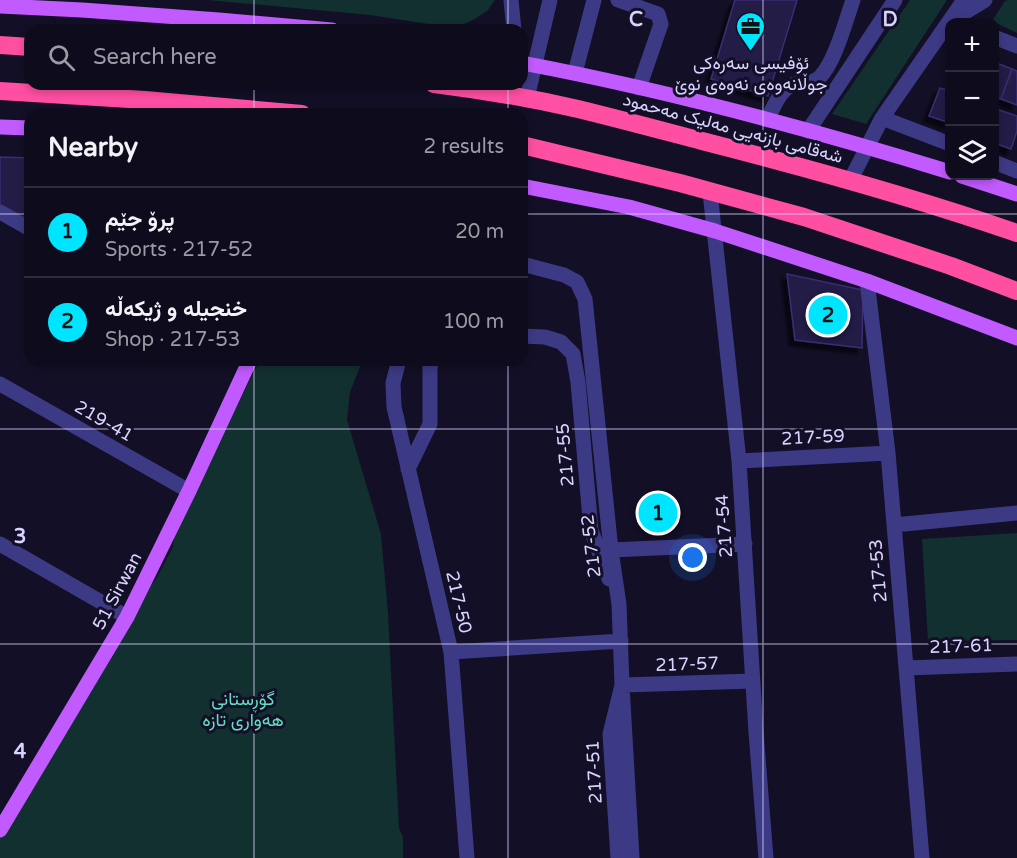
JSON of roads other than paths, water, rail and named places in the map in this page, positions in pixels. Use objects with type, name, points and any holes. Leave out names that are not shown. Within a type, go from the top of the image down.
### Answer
[{"type":"highway","points":[[0,45],[24,47]]},
{"type":"highway","name":"شەقامی بازنەیی مەلیک مەحمود","points":[[481,90],[588,111],[748,153],[960,213],[1017,233]]},
{"type":"highway","points":[[0,91],[235,108]]},
{"type":"highway","points":[[528,146],[680,183],[804,217],[951,266],[1017,291]]},
{"type":"main road","points":[[0,6],[264,24]]},
{"type":"main road","points":[[529,64],[664,93],[867,146],[945,170]]},
{"type":"main road","points":[[0,127],[24,128]]},
{"type":"main road","points":[[974,180],[1017,194]]},
{"type":"main road","points":[[528,187],[629,207],[714,231],[867,281],[1017,338]]},
{"type":"main road","name":"51 Sirwan","points":[[0,830],[127,617],[247,366]]},
{"type":"street","points":[[511,0],[513,24]]},
{"type":"street","points":[[528,81],[529,64],[550,0]]},
{"type":"street","points":[[575,73],[594,0]]},
{"type":"street","points":[[618,0],[658,15],[660,19],[661,24],[639,88]]},
{"type":"street","points":[[767,120],[786,88],[798,83],[814,82],[820,77],[830,63],[853,0]]},
{"type":"street","points":[[808,131],[895,0]]},
{"type":"street","points":[[955,18],[964,0]]},
{"type":"street","points":[[958,18],[985,0]]},
{"type":"street","points":[[850,181],[882,118],[945,33]]},
{"type":"street","points":[[999,39],[1017,46]]},
{"type":"street","points":[[527,90],[527,98]]},
{"type":"street","points":[[882,118],[945,142]]},
{"type":"street","points":[[999,164],[1017,171]]},
{"type":"street","name":"217-54","points":[[710,192],[739,460],[766,858]]},
{"type":"street","points":[[0,212],[24,226]]},
{"type":"street","name":"217-52","points":[[528,266],[564,275],[577,282],[585,299],[611,550],[619,604],[632,858]]},
{"type":"street","name":"217-53","points":[[867,281],[888,453],[922,858]]},
{"type":"street","name":"217-55","points":[[528,336],[545,337],[561,342],[573,354],[578,382],[591,530],[619,604]]},
{"type":"street","name":"217-50","points":[[397,366],[393,383],[394,407],[451,652],[466,858]]},
{"type":"street","points":[[408,469],[430,424],[430,366]]},
{"type":"street","name":"219-41","points":[[0,384],[189,491]]},
{"type":"street","name":"217-59","points":[[739,460],[888,453]]},
{"type":"street","points":[[894,525],[1017,513]]},
{"type":"street","points":[[611,550],[745,544]]},
{"type":"street","points":[[2,549],[127,617]]},
{"type":"street","points":[[451,652],[621,641]]},
{"type":"street","name":"217-61","points":[[906,668],[1017,664]]},
{"type":"street","name":"217-57","points":[[622,685],[753,681]]},
{"type":"street","name":"217-51","points":[[618,858],[610,735],[622,685]]},
{"type":"place","name":"ئۆفیسی سەرەکی جوڵانەوەی نەوەی نوێ","points":[[751,52]]},
{"type":"place","name":"خنجیلە و ژیکەڵە","points":[[828,315]]},
{"type":"place","name":"پرۆ جێم","points":[[658,513]]},
{"type":"park label","name":"گۆڕستانی هەواری تازە","points":[[243,709]]}]
